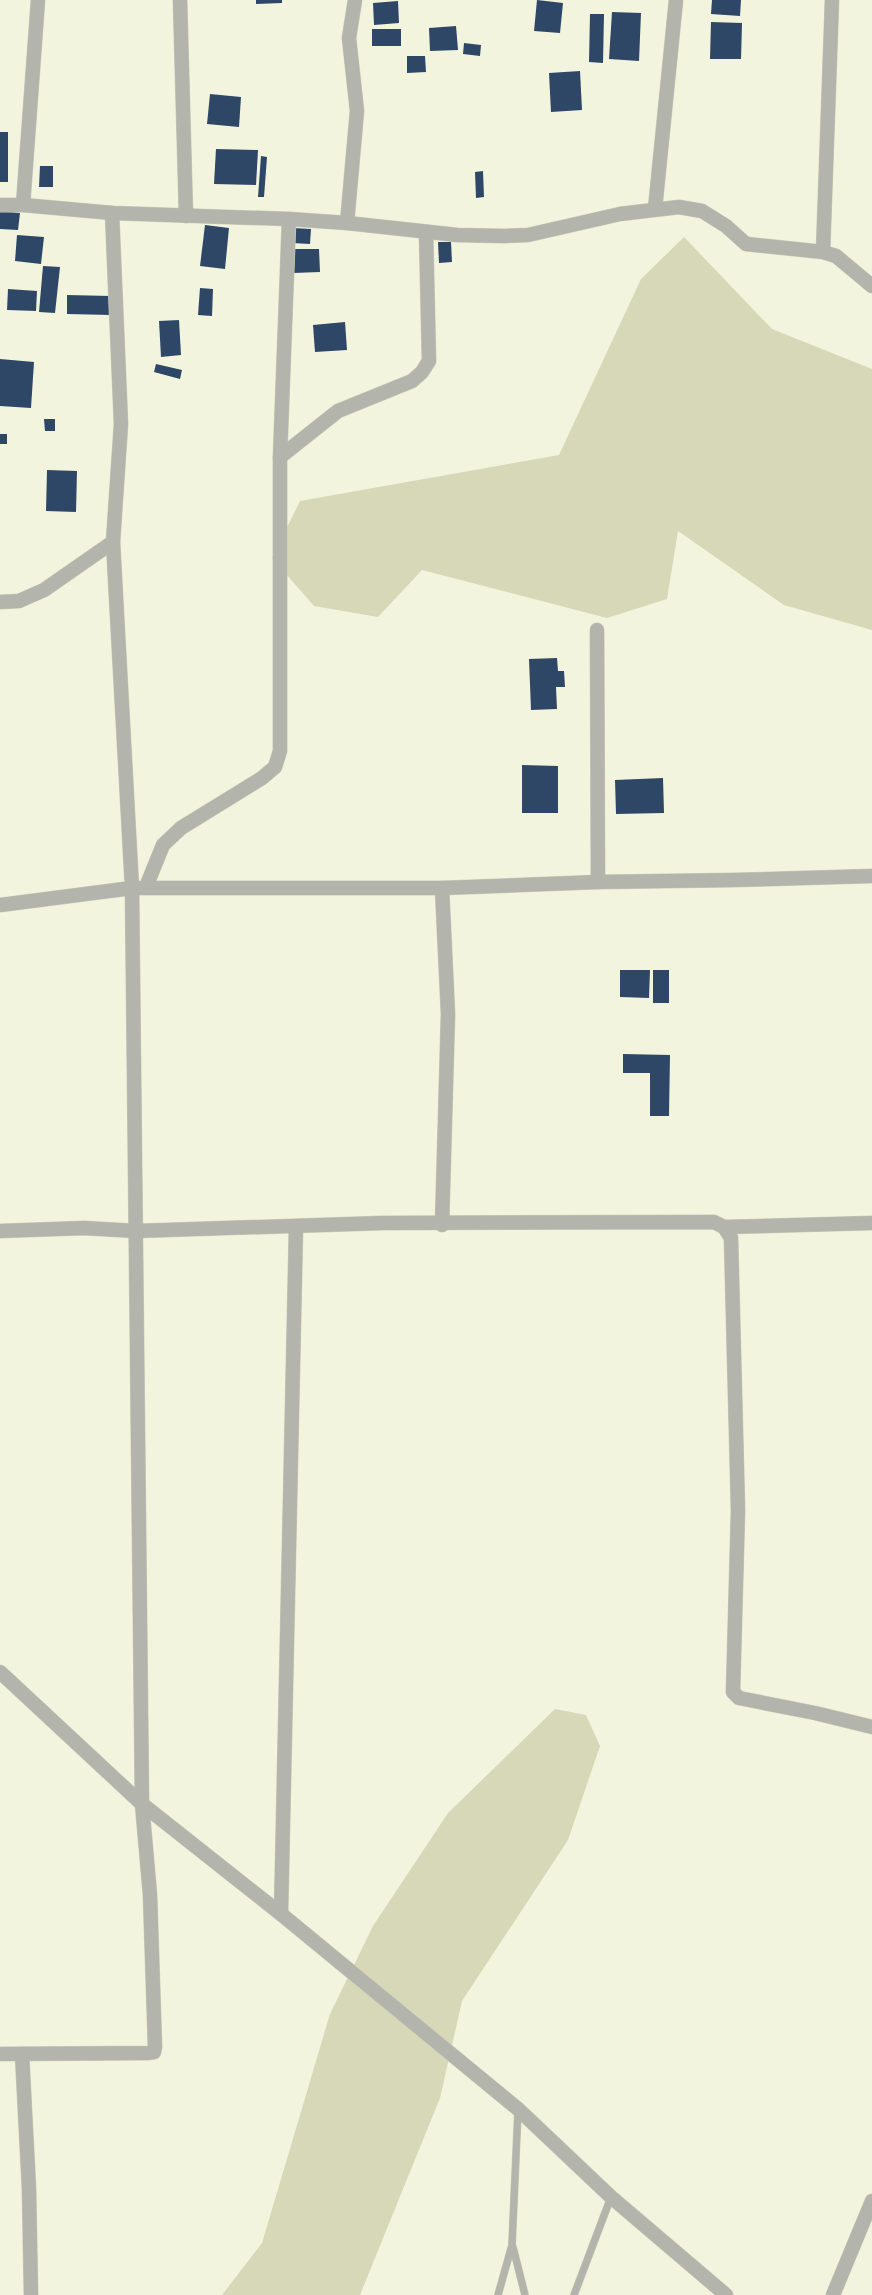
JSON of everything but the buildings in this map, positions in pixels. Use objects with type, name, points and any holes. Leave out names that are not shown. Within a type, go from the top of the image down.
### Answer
[{"type":"street","points":[[23,205],[38,0]]},
{"type":"street","points":[[180,0],[186,216]]},
{"type":"street","points":[[347,223],[357,111],[349,38],[355,0]]},
{"type":"street","points":[[655,209],[676,0]]},
{"type":"street","points":[[823,252],[832,0]]},
{"type":"street","points":[[0,205],[23,205],[112,213],[289,219],[458,235],[528,235],[655,209],[679,207],[702,211],[726,226],[746,244],[823,252],[836,256],[872,286]]},
{"type":"street","points":[[0,2054],[154,2052],[155,2047],[150,1895],[142,1804],[132,888],[113,542],[121,424],[112,213]]},
{"type":"street","points":[[146,887],[163,845],[181,828],[262,778],[275,767],[280,751],[280,457],[289,219]]},
{"type":"street","points":[[280,457],[338,411],[412,381],[422,372],[429,361],[426,232]]},
{"type":"street","points":[[0,602],[20,601],[44,590],[113,542]]},
{"type":"street","points":[[596,630],[598,882]]},
{"type":"street","points":[[0,905],[146,887],[442,888],[598,882],[872,876]]},
{"type":"street","points":[[442,888],[448,1014],[442,1225]]},
{"type":"street","points":[[0,1231],[84,1228],[136,1231],[382,1223],[442,1225],[714,1222],[724,1227],[732,1238],[738,1510],[733,1692],[739,1698],[816,1713],[872,1727]]},
{"type":"street","points":[[724,1227],[872,1224]]},
{"type":"street","points":[[281,1914],[296,1227]]},
{"type":"street","points":[[0,1672],[142,1804],[281,1914],[518,2109],[611,2197],[726,2295]]},
{"type":"street","points":[[22,2054],[29,2189],[31,2295]]},
{"type":"street","points":[[833,2295],[872,2201]]},
{"type":"lane","points":[[498,2295],[512,2244],[518,2109]]},
{"type":"lane","points":[[574,2295],[611,2197]]},
{"type":"lane","points":[[512,2244],[525,2295]]},
{"type":"green space","points":[[684,237],[772,329],[872,369],[872,630],[784,605],[678,531],[667,599],[607,618],[422,570],[378,617],[314,606],[272,558],[300,501],[559,455],[641,279]]},
{"type":"green space","points":[[555,1709],[586,1715],[600,1746],[568,1840],[462,2001],[440,2098],[360,2295],[222,2295],[262,2243],[330,2014],[373,1926],[448,1813]]}]
